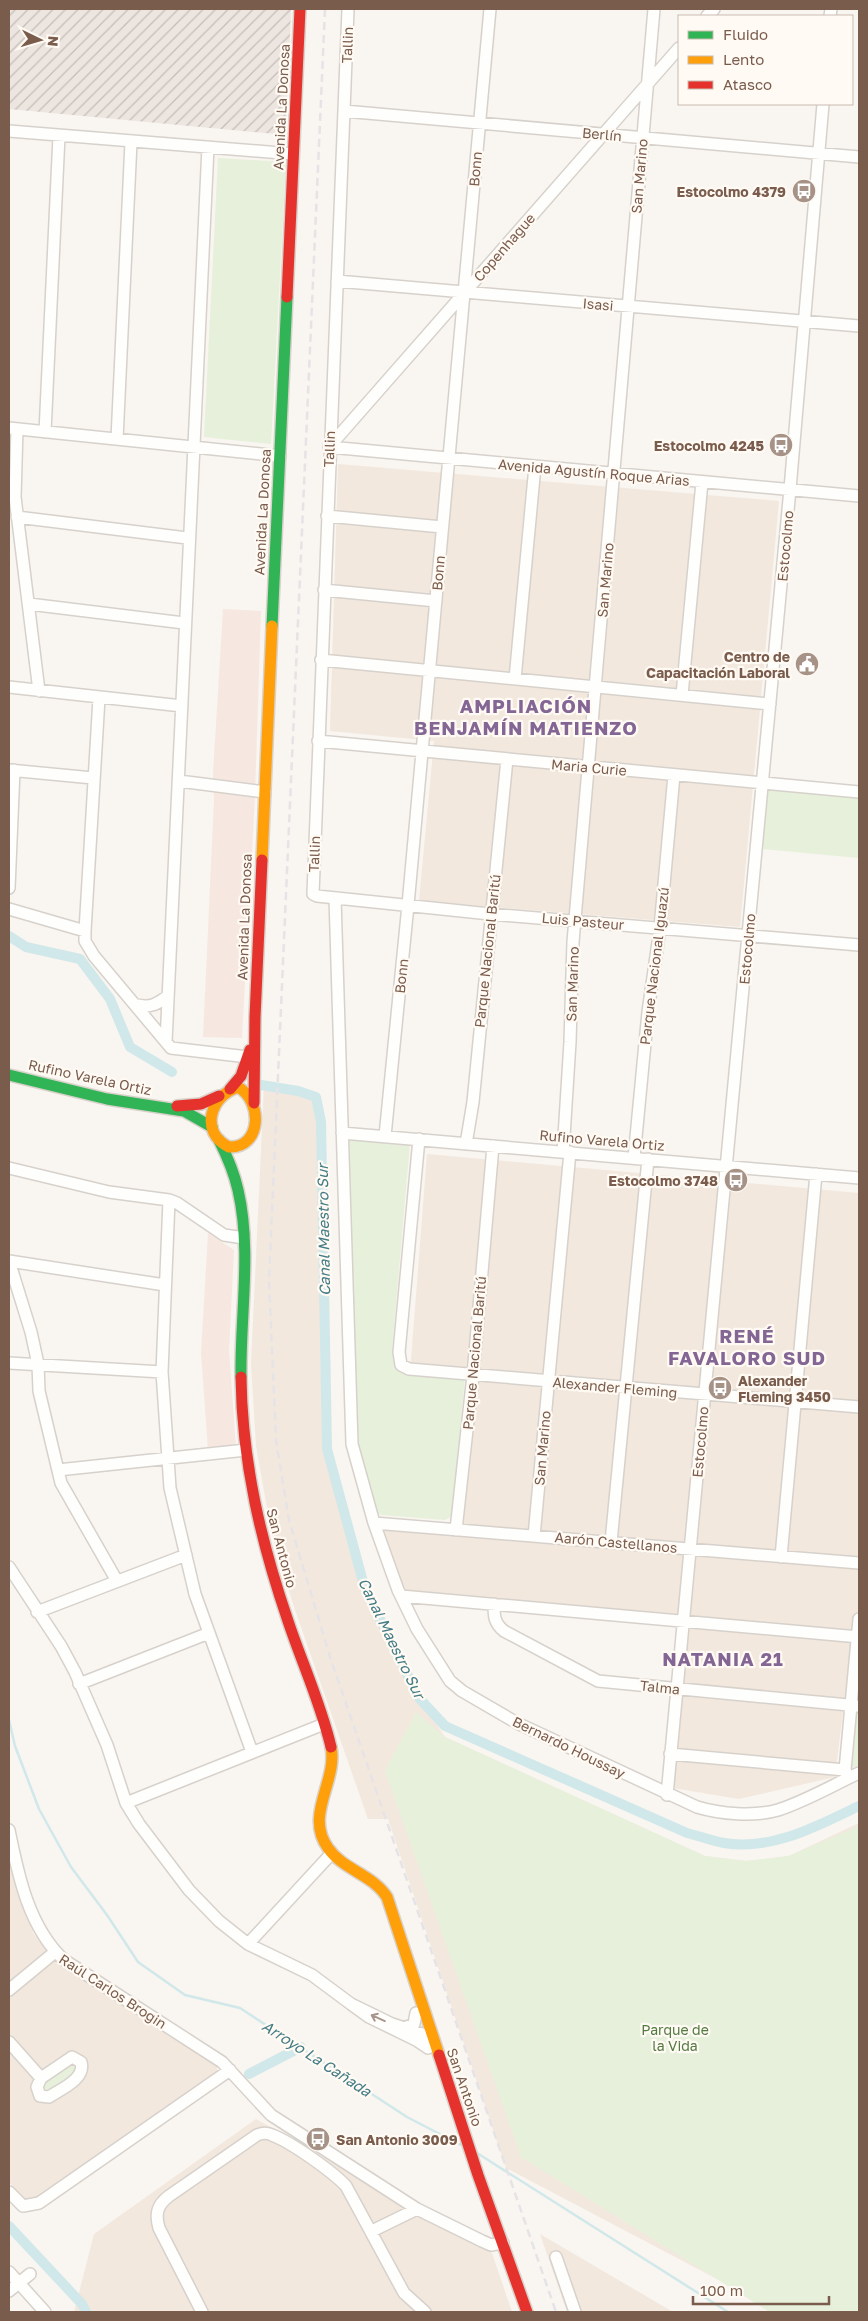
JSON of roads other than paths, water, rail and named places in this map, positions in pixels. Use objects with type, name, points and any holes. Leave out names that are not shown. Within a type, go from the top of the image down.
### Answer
[{"type":"main road","name":"Avenida La Donosa","points":[[254,1103],[255,1017],[300,9]]},
{"type":"main road","name":"Avenida La Donosa","points":[[230,1089],[237,1084],[242,1075],[248,1057],[255,1017]]},
{"type":"main road","name":"Rufino Varela Ortiz","points":[[9,1075],[107,1099],[166,1107],[194,1115],[212,1127]]},
{"type":"main road","points":[[238,1087],[247,1091],[254,1103],[254,1128],[251,1136],[245,1144],[235,1148],[226,1146],[219,1140],[212,1127],[213,1106],[219,1096],[230,1089],[238,1087]]},
{"type":"main road","name":"Rufino Varela Ortiz","points":[[166,1107],[201,1104],[219,1096]]},
{"type":"main road","name":"San Antonio","points":[[219,1140],[230,1162],[240,1194]]},
{"type":"main road","name":"San Antonio","points":[[245,1144],[241,1158],[240,1194],[244,1238],[241,1350],[246,1450],[256,1513],[269,1564],[324,1724],[334,1760],[331,1777],[319,1805],[318,1820],[321,1836],[331,1854],[381,1886],[387,1897],[431,2046],[458,2128],[478,2175],[518,2312]]},
{"type":"main road","name":"San Antonio","points":[[366,1878],[382,1904],[416,2013],[424,2035],[431,2046]]},
{"type":"main road","name":"San Antonio","points":[[458,2128],[465,2159],[527,2312]]},
{"type":"street","name":"Tallin","points":[[312,890],[348,9]]},
{"type":"street","name":"Bonn","points":[[385,1136],[490,9]]},
{"type":"street","name":"San Marino","points":[[534,1536],[549,1381],[566,1152],[575,920],[654,9]]},
{"type":"street","name":"Copenhague","points":[[329,447],[678,49]]},
{"type":"street","name":"Estocolmo","points":[[667,1795],[790,489],[823,105]]},
{"type":"street","name":"Berlín","points":[[344,111],[859,157]]},
{"type":"street","points":[[9,131],[294,154]]},
{"type":"street","points":[[45,432],[59,136]]},
{"type":"street","points":[[117,438],[131,142]]},
{"type":"street","points":[[166,1042],[179,781],[187,538],[208,148]]},
{"type":"street","name":"Isasi","points":[[336,281],[859,326]]},
{"type":"street","points":[[39,691],[17,517],[14,484],[13,428],[280,456]]},
{"type":"street","name":"Avenida Agustín Roque Arias","points":[[329,447],[859,496]]},
{"type":"street","points":[[515,679],[535,466]]},
{"type":"street","points":[[682,695],[702,482]]},
{"type":"street","points":[[327,516],[442,527]]},
{"type":"street","points":[[17,517],[187,538]]},
{"type":"street","points":[[324,590],[436,601]]},
{"type":"street","points":[[29,604],[184,624]]},
{"type":"street","points":[[321,660],[770,704]]},
{"type":"street","points":[[9,688],[182,706]]},
{"type":"street","points":[[99,698],[84,930],[88,948],[166,1042],[177,1050],[248,1057]]},
{"type":"street","name":"Maria Curie","points":[[318,741],[859,792]]},
{"type":"street","name":"Parque Nacional Baritú","points":[[466,1144],[472,1102],[507,759]]},
{"type":"street","points":[[9,888],[11,770],[93,778]]},
{"type":"street","name":"Parque Nacional Iguazú","points":[[634,1158],[648,1012],[660,928],[674,775]]},
{"type":"street","points":[[179,781],[265,792]]},
{"type":"street","name":"Luis Pasteur","points":[[312,890],[313,894],[317,896],[490,914],[859,945]]},
{"type":"street","name":"Bernardo Houssay","points":[[335,898],[352,1444],[374,1524],[401,1596],[417,1630],[444,1674],[455,1686],[517,1723],[667,1795],[709,1811],[766,1812],[800,1801],[851,1774]]},
{"type":"street","points":[[9,909],[84,930]]},
{"type":"street","points":[[137,1005],[150,1007],[158,1004],[168,996]]},
{"type":"street","name":"Rufino Varela Ortiz","points":[[342,1133],[859,1178]]},
{"type":"street","name":"Alexander Fleming","points":[[419,1139],[399,1352],[401,1365],[410,1370],[859,1407]]},
{"type":"street","name":"Parque Nacional Baritú","points":[[456,1530],[473,1375],[493,1146]]},
{"type":"street","points":[[611,1542],[648,1159]]},
{"type":"street","points":[[9,1168],[108,1192],[169,1200],[177,1203],[224,1235],[244,1238]]},
{"type":"street","points":[[781,1556],[816,1174]]},
{"type":"street","points":[[169,1200],[162,1372],[170,1488],[195,1594],[252,1752]]},
{"type":"street","points":[[117,1581],[66,1493],[58,1470],[39,1391],[38,1364],[24,1304],[9,1261],[165,1285]]},
{"type":"street","points":[[9,1363],[162,1372]]},
{"type":"street","points":[[58,1470],[246,1450]]},
{"type":"street","name":"Aarón Castellanos","points":[[374,1524],[859,1563]]},
{"type":"street","points":[[37,1612],[186,1555]]},
{"type":"street","points":[[9,1567],[61,1646],[80,1684],[107,1745],[126,1803],[139,1824],[194,1897],[219,1921],[248,1944],[312,1976],[369,2017],[431,2046]]},
{"type":"street","points":[[401,1596],[858,1637]]},
{"type":"street","name":"Talma","points":[[494,1604],[496,1625],[590,1679],[855,1706]]},
{"type":"street","points":[[670,1754],[851,1774],[859,1619]]},
{"type":"street","points":[[80,1684],[209,1633]]},
{"type":"street","points":[[126,1803],[324,1724]]},
{"type":"street","name":"Raúl Carlos Brogin","points":[[9,1830],[28,1902],[37,1925],[55,1952],[64,1960],[222,2062],[271,2115],[417,2208],[482,2241],[499,2244]]},
{"type":"street","points":[[248,1944],[331,1854]]},
{"type":"street","points":[[9,1990],[55,1952]]},
{"type":"street","points":[[351,2004],[424,2035]]},
{"type":"street","points":[[404,2028],[414,2024],[416,2013]]},
{"type":"street","points":[[9,2042],[41,2078]]},
{"type":"street","points":[[9,2192],[18,2203],[27,2206],[39,2203],[230,2070]]},
{"type":"street","points":[[202,2312],[159,2228],[157,2212],[161,2202],[257,2135],[263,2133],[273,2135],[335,2174],[352,2194],[404,2293],[425,2312]]},
{"type":"street","points":[[372,2231],[417,2208]]},
{"type":"street","points":[[556,2257],[575,2312]]},
{"type":"street","points":[[9,2272],[45,2312]]},
{"type":"street","points":[[9,2291],[30,2274]]},
{"type":"waterway","name":"Canal Maestro Sur","points":[[9,936],[26,947],[80,959],[110,999],[130,1047],[172,1072]]},
{"type":"waterway","name":"Canal Maestro Sur","points":[[261,1085],[298,1091],[316,1097],[321,1122],[327,1449],[365,1589],[419,1698],[445,1726],[687,1833],[715,1841],[742,1845],[777,1840],[810,1829],[859,1806]]},
{"type":"waterway","name":"Arroyo La Cañada","points":[[9,1720],[15,1746],[39,1809],[71,1867],[107,1915],[138,1962],[185,1995],[240,2008],[407,2117],[461,2145]]},
{"type":"waterway","points":[[249,2074],[301,2047]]},
{"type":"waterway","name":"Arroyo La Cañada","points":[[477,2153],[728,2312]]},
{"type":"waterway","name":"Canal Maestro Sur","points":[[9,2226],[82,2304],[86,2312]]},
{"type":"railway","points":[[325,9],[269,1280],[276,1441],[289,1520],[331,1660],[556,2312]]},
{"type":"place","name":"Estocolmo 4379","points":[[804,191]]},
{"type":"place","name":"Estocolmo 4245","points":[[781,445]]},
{"type":"place","name":"Centro de Capacitación Laboral","points":[[807,664]]},
{"type":"place","name":"Estocolmo 3748","points":[[736,1180]]},
{"type":"place","name":"Alexander Fleming 3450","points":[[720,1388]]},
{"type":"place","name":"San Antonio 3009","points":[[318,2139]]},
{"type":"district","name":"AMPLIACIÓN BENJAMÍN MATIENZO","points":[[526,716]]},
{"type":"district","name":"RENÉ FAVALORO SUD","points":[[747,1346]]},
{"type":"district","name":"NATANIA 21","points":[[723,1658]]},
{"type":"park label","name":"Parque de la Vida","points":[[675,2038]]}]
